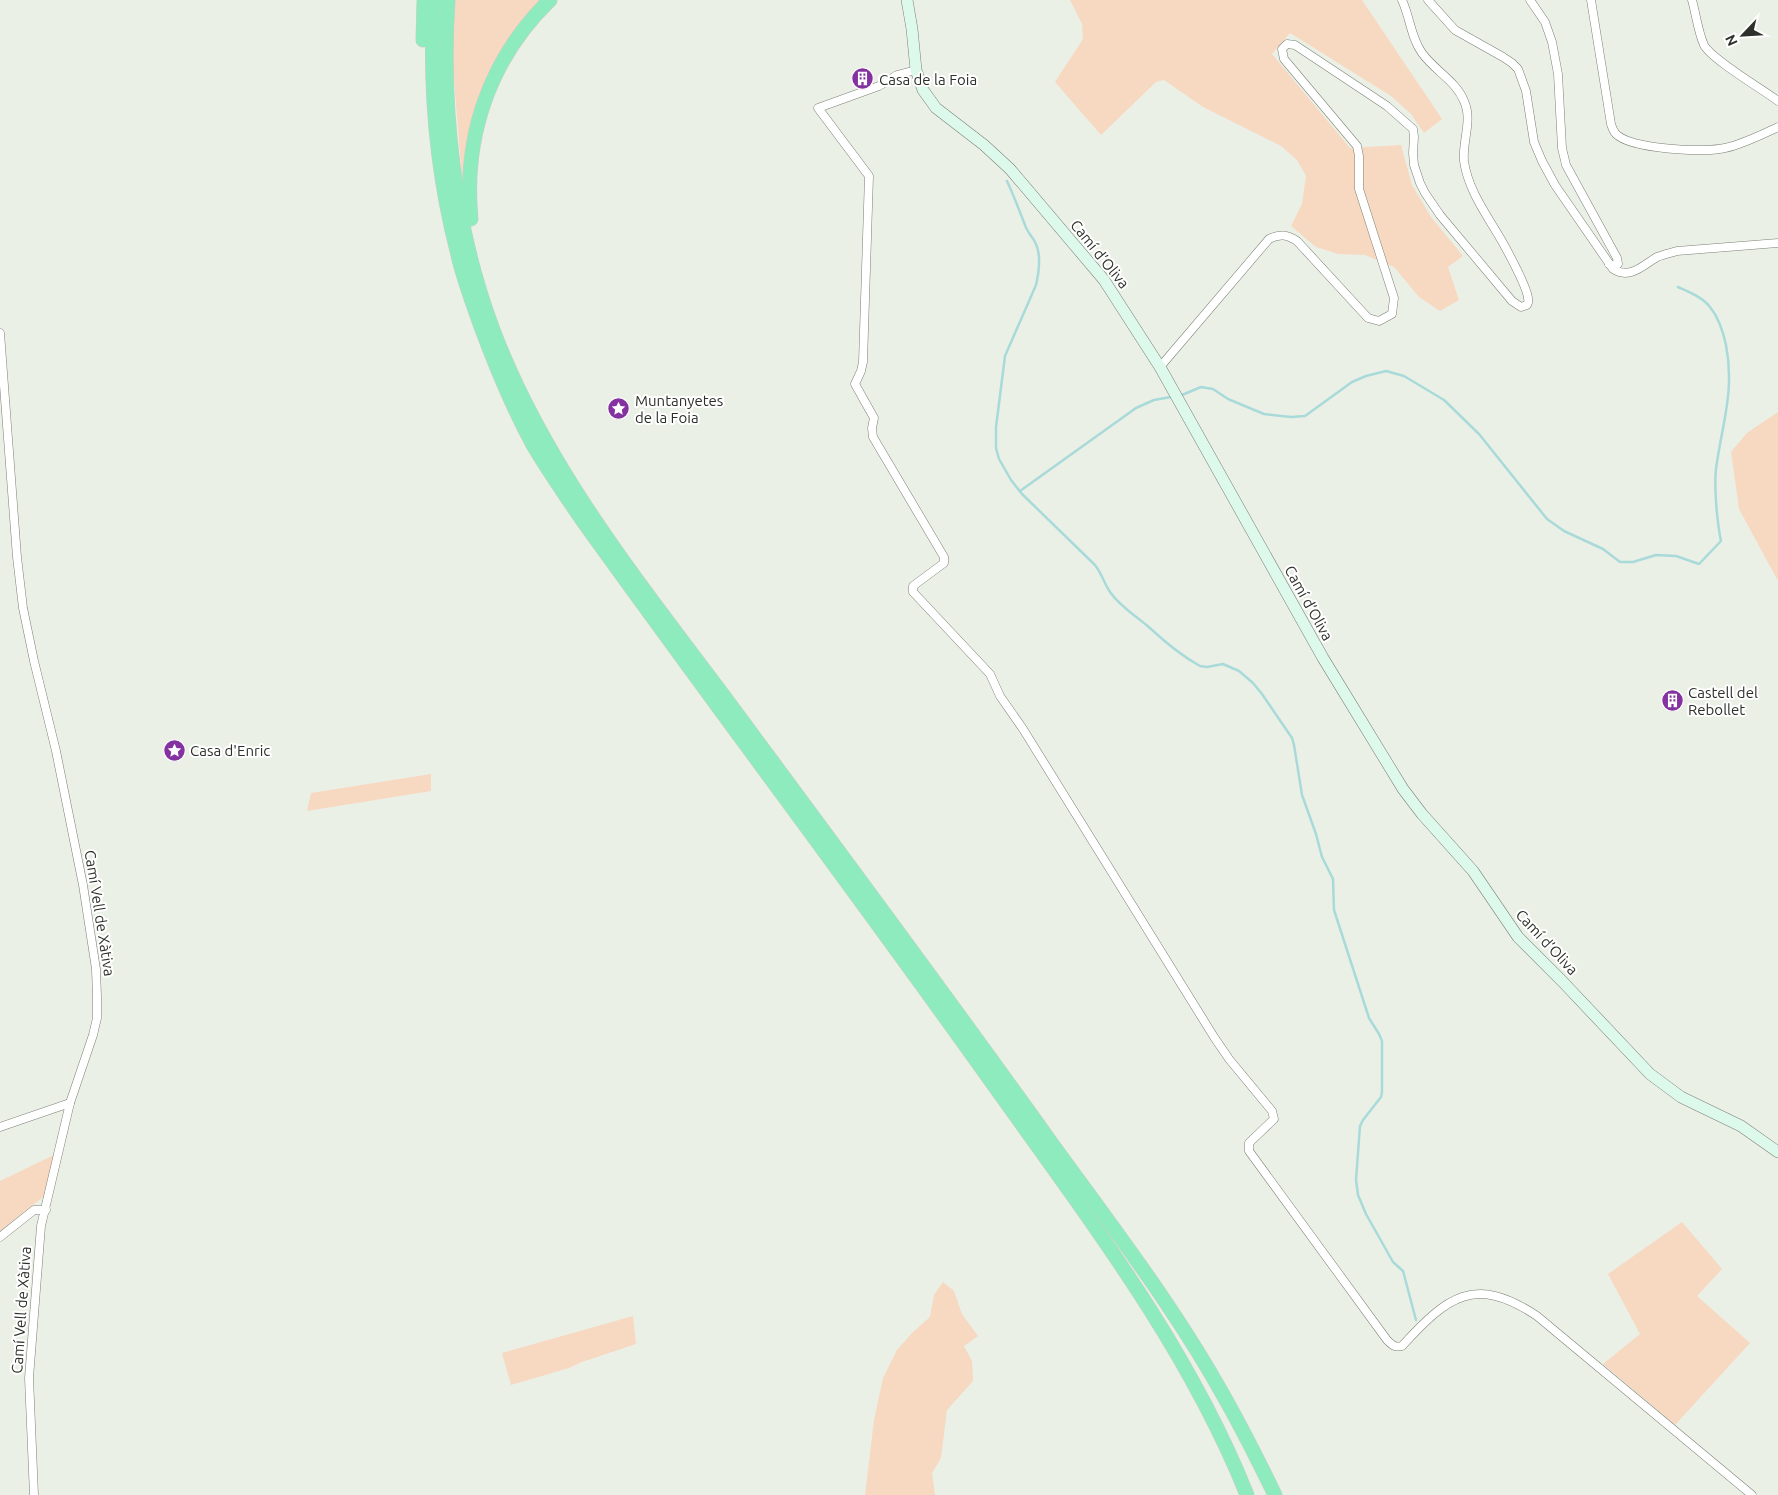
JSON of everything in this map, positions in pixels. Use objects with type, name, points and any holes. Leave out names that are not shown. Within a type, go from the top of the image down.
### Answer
[{"type":"highway","points":[[424,0],[429,146],[436,203],[458,256],[497,371],[533,444],[555,480],[655,622],[982,1068],[1128,1275],[1173,1345],[1221,1437],[1247,1495]]},
{"type":"highway","points":[[493,329],[492,309],[477,262],[472,233],[469,185],[471,154],[477,123],[494,76],[521,34],[536,14],[550,0]]},
{"type":"highway","points":[[427,46],[443,1]]},
{"type":"highway","points":[[443,1],[448,110],[453,164],[471,256],[493,329],[531,416],[559,465],[664,616],[988,1053],[1146,1274],[1218,1386],[1274,1495]]},
{"type":"street","name":"Camí d’Oliva","points":[[907,0],[916,70],[923,90],[936,108],[970,133],[997,157],[1094,267],[1116,298],[1160,368],[1302,622],[1398,780],[1422,814],[1473,871],[1511,928],[1660,1083],[1690,1103],[1740,1126],[1778,1152]]},
{"type":"street","points":[[1160,368],[1269,239],[1280,235],[1290,237],[1297,242],[1368,318],[1379,320],[1392,314],[1394,298],[1359,190],[1358,146],[1284,59],[1282,49],[1288,44],[1295,45],[1369,93],[1398,114],[1413,129],[1414,165],[1420,183],[1431,202],[1512,301],[1520,307],[1527,306],[1528,298],[1511,259],[1469,180],[1464,154],[1468,121],[1464,101],[1460,92],[1450,80],[1422,53],[1417,45],[1402,0]]},
{"type":"street","points":[[1428,0],[1454,30],[1507,60],[1518,69],[1528,98],[1534,142],[1542,161],[1608,264],[1617,272],[1629,273],[1636,271],[1662,255],[1677,251],[1778,243]]},
{"type":"street","points":[[1530,0],[1545,22],[1552,42],[1559,86],[1561,136],[1564,157],[1574,181],[1617,258],[1618,264],[1616,266],[1608,264]]},
{"type":"street","points":[[1590,0],[1611,124],[1613,130],[1620,137],[1662,148],[1709,150],[1738,144],[1778,127]]},
{"type":"street","points":[[1692,0],[1702,40],[1708,50],[1778,101]]},
{"type":"street","points":[[916,70],[897,75],[879,86],[818,108],[869,176],[863,362],[855,384],[874,418],[873,436],[944,557],[944,563],[913,586],[914,592],[990,674],[1000,696],[1214,1037],[1229,1059],[1272,1111],[1274,1119],[1249,1143],[1249,1151],[1387,1340],[1393,1346],[1402,1346],[1434,1315],[1448,1304],[1464,1296],[1479,1293],[1511,1302],[1537,1316],[1752,1495]]},
{"type":"street","name":"Camí Vell de Xàtiva","points":[[0,333],[17,557],[23,608],[56,751],[83,885],[96,969],[97,1018],[94,1035],[70,1103],[41,1226],[29,1378],[34,1495]]},
{"type":"street","points":[[0,1127],[70,1103]]},
{"type":"street","points":[[0,1237],[34,1210],[46,1210]]},
{"type":"shaded area","points":[[455,0],[545,0],[487,79],[464,203],[452,55]]},
{"type":"shaded area","points":[[1070,0],[1362,0],[1442,119],[1424,133],[1411,114],[1391,96],[1290,33],[1272,54],[1350,148],[1401,145],[1412,185],[1431,217],[1463,256],[1448,267],[1459,300],[1440,311],[1419,297],[1394,267],[1365,255],[1338,254],[1316,247],[1291,226],[1302,204],[1306,176],[1297,160],[1281,146],[1203,107],[1164,80],[1156,82],[1101,135],[1055,82],[1083,39],[1082,24]]},
{"type":"shaded area","points":[[1778,412],[1778,581],[1739,509],[1731,452],[1747,433]]},
{"type":"shaded area","points":[[431,774],[431,791],[307,811],[311,793]]},
{"type":"shaded area","points":[[56,1154],[47,1194],[0,1231],[0,1181]]},
{"type":"shaded area","points":[[1682,1222],[1722,1269],[1697,1296],[1750,1343],[1675,1425],[1603,1364],[1640,1334],[1608,1274]]},
{"type":"shaded area","points":[[943,1282],[954,1291],[962,1314],[978,1336],[964,1346],[972,1361],[973,1381],[947,1410],[941,1458],[932,1473],[935,1495],[865,1495],[874,1420],[883,1378],[897,1350],[930,1317],[934,1295]]},
{"type":"shaded area","points":[[633,1316],[636,1344],[569,1368],[511,1385],[502,1353]]},
{"type":"waterway","points":[[1007,181],[1026,227],[1039,252],[1039,264],[1036,285],[1005,356],[996,427],[996,448],[999,459],[1011,480],[1022,494],[1095,565],[1110,592],[1119,603],[1174,649],[1200,666],[1207,667],[1223,664],[1239,671],[1262,694],[1292,738],[1302,795],[1322,857],[1333,879],[1334,910],[1369,1018],[1382,1041],[1381,1097],[1360,1126],[1356,1180],[1358,1195],[1366,1214],[1393,1262],[1403,1271],[1416,1320]]},
{"type":"waterway","points":[[1182,395],[1201,387],[1213,389],[1228,399],[1264,414],[1291,417],[1305,416],[1352,382],[1366,376],[1386,371],[1404,376],[1444,400],[1479,434],[1547,519],[1564,531],[1603,549],[1620,562],[1633,562],[1656,555],[1676,556],[1699,564],[1721,541],[1716,505],[1715,476],[1727,407],[1728,362],[1724,335],[1713,311],[1707,303],[1678,287]]},
{"type":"waterway","points":[[1020,491],[1136,408],[1154,400],[1171,397]]},
{"type":"place","name":"Casa de la Foia","points":[[863,79]]},
{"type":"place","name":"Muntanyetes de la Foia","points":[[619,409]]},
{"type":"place","name":"Castell del Rebollet","points":[[1672,701]]},
{"type":"place","name":"Casa d'Enric","points":[[174,750]]}]
